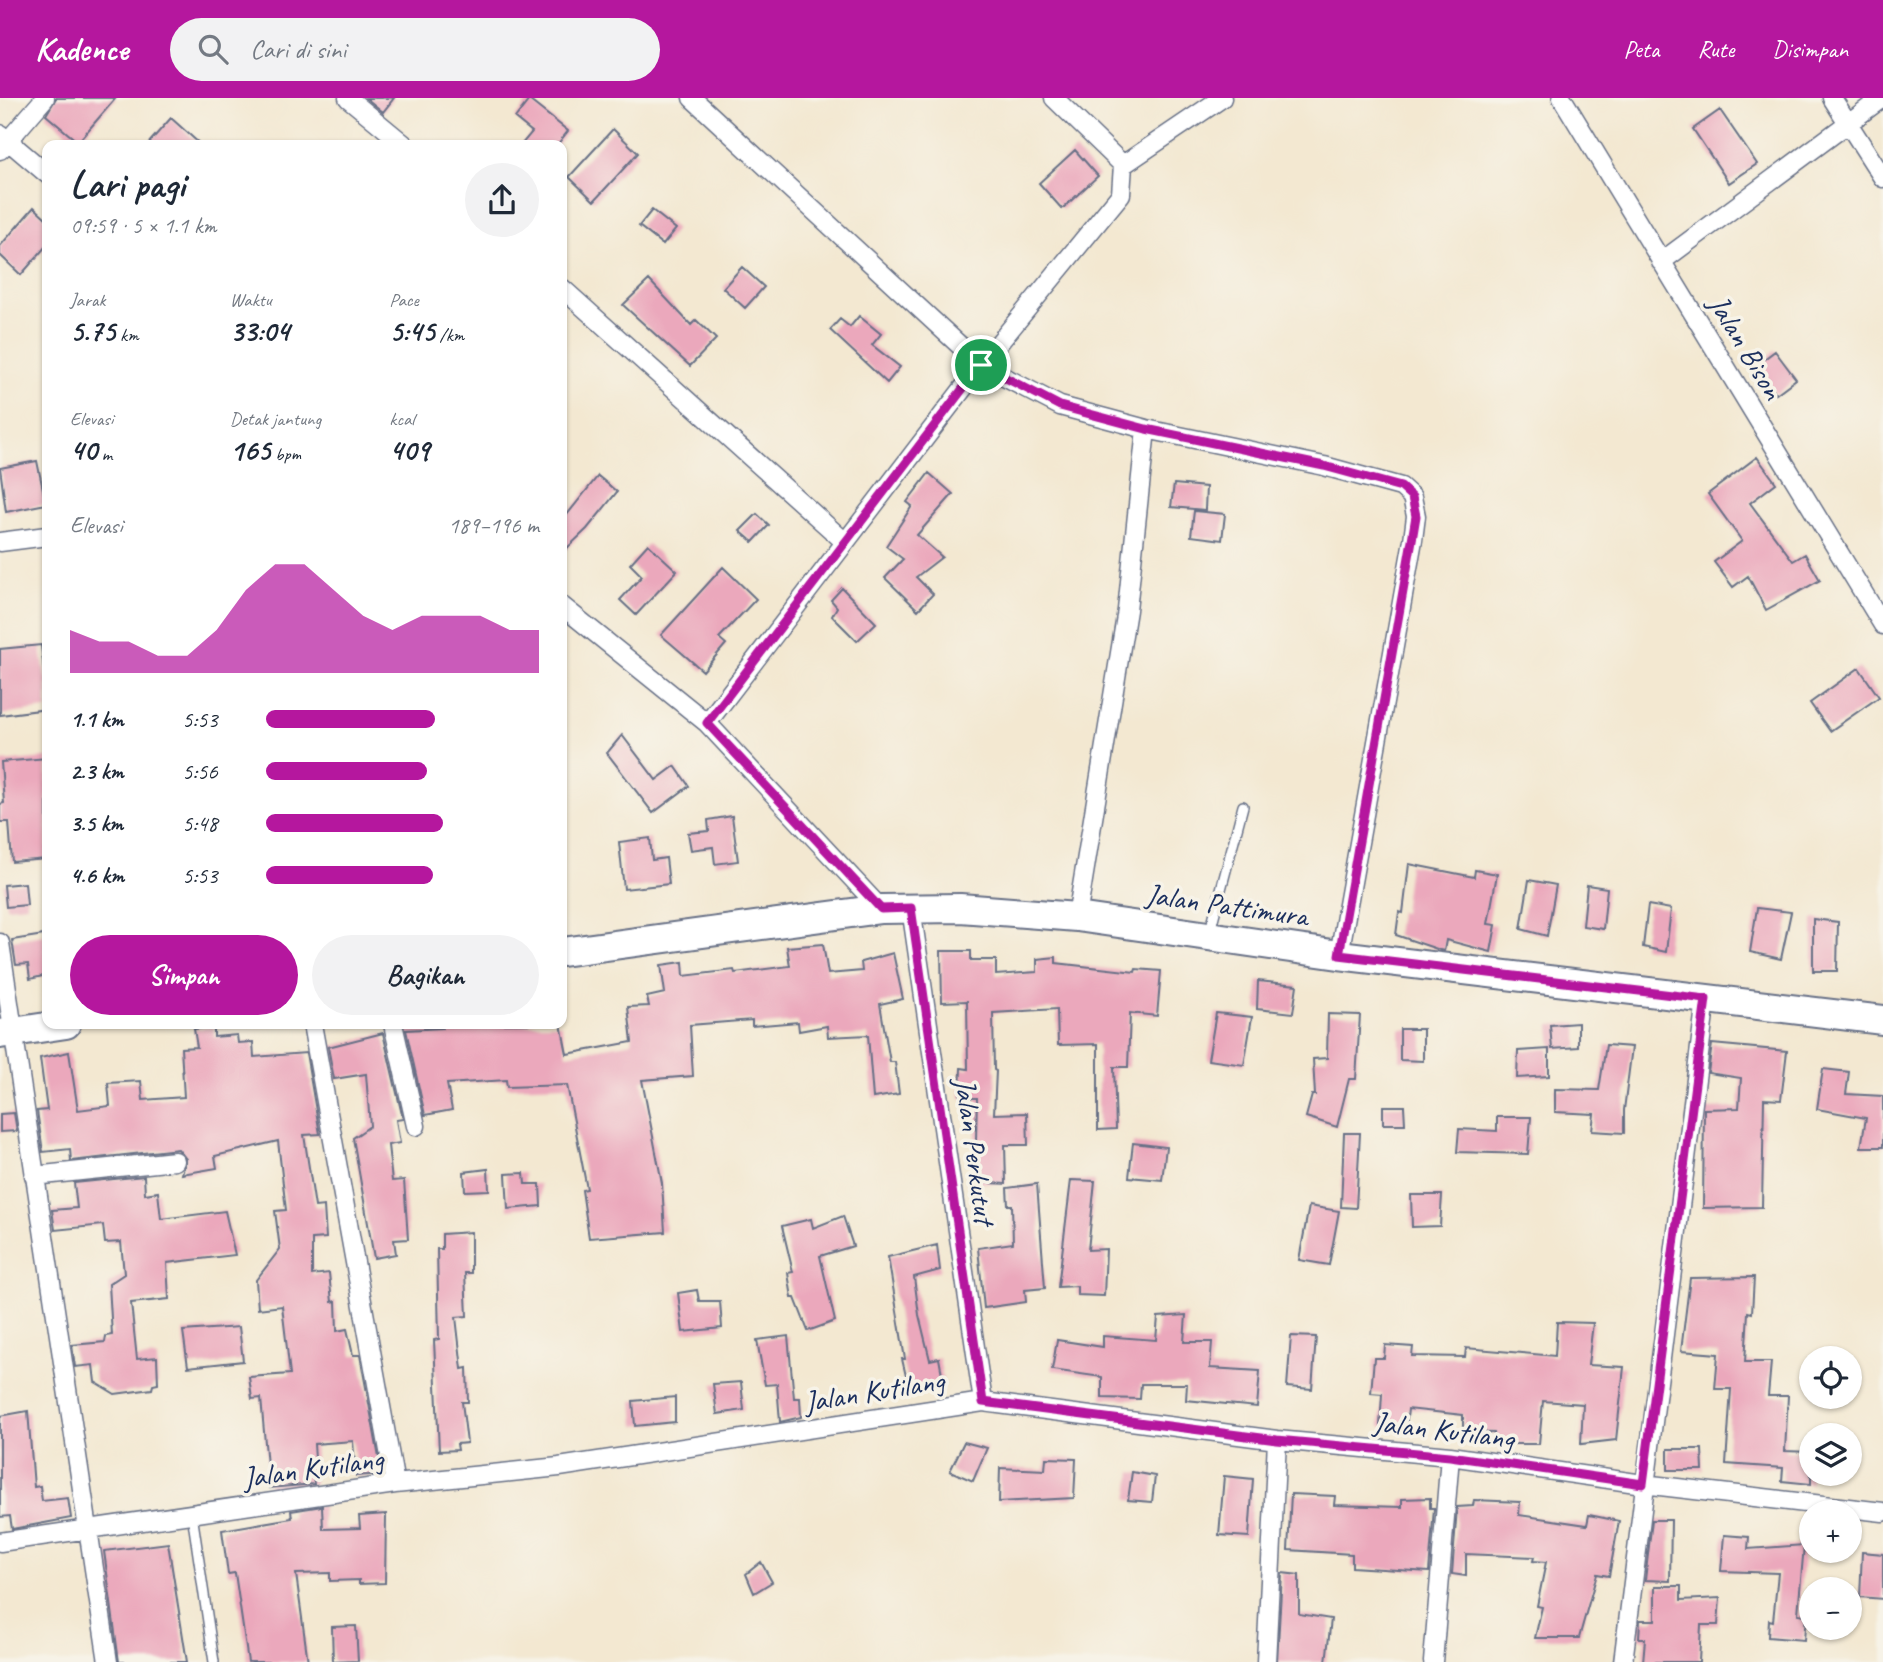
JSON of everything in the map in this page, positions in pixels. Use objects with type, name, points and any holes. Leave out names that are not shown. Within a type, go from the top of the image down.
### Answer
[{"type":"main road","name":"Jalan Pattimura","points":[[567,951],[881,909],[960,908],[1077,917],[1339,955],[1883,1020]]},
{"type":"main road","points":[[6,1033],[42,1028]]},
{"type":"street","points":[[42,170],[3,141],[45,98]]},
{"type":"street","points":[[348,98],[399,140]]},
{"type":"street","points":[[692,98],[981,365],[1060,406],[1146,429],[1324,466],[1401,487],[1412,497],[1416,516],[1339,955]]},
{"type":"street","points":[[707,723],[981,365],[1121,194],[1123,165],[1054,98]]},
{"type":"street","points":[[1123,165],[1222,98]]},
{"type":"street","name":"Jalan Bison","points":[[1562,98],[1883,625]]},
{"type":"street","points":[[1832,98],[1883,178]]},
{"type":"street","points":[[1661,262],[1882,98]]},
{"type":"street","points":[[567,292],[845,542]]},
{"type":"street","points":[[1077,917],[1127,610],[1146,429]]},
{"type":"street","points":[[0,542],[42,537]]},
{"type":"street","points":[[567,610],[707,723],[881,909]]},
{"type":"street","name":"Jalan Perkutut","points":[[911,908],[983,1402]]},
{"type":"street","points":[[0,943],[6,1033],[34,1176],[108,1662]]},
{"type":"street","points":[[1623,1662],[1643,1484],[1706,999]]},
{"type":"street","points":[[313,1029],[395,1484]]},
{"type":"street","points":[[394,1029],[416,1126]]},
{"type":"street","points":[[34,1176],[175,1161]]},
{"type":"street","name":"Jalan Kutilang","points":[[0,1542],[395,1484],[570,1466],[983,1402],[1277,1440],[1450,1456],[1643,1484],[1883,1512]]},
{"type":"street","points":[[1266,1662],[1277,1440]]},
{"type":"street","points":[[1433,1662],[1450,1456]]},
{"type":"lane","points":[[1209,936],[1243,806]]},
{"type":"lane","points":[[192,1514],[214,1662]]},
{"type":"building","points":[[56,98],[116,98],[80,140],[76,140],[46,115]]},
{"type":"building","points":[[366,98],[394,98],[383,112]]},
{"type":"building","points":[[529,100],[568,131],[561,140],[525,140],[532,132],[515,118]]},
{"type":"building","points":[[1720,110],[1757,164],[1729,183],[1693,129]]},
{"type":"building","points":[[171,118],[195,140],[151,140]]},
{"type":"building","points":[[613,129],[638,153],[594,201],[569,177]]},
{"type":"building","points":[[1075,150],[1098,176],[1062,209],[1039,183]]},
{"type":"building","points":[[34,207],[42,214],[42,251],[21,275],[0,255],[0,246]]},
{"type":"building","points":[[652,210],[676,229],[663,245],[639,226]]},
{"type":"building","points":[[742,267],[764,287],[745,308],[723,288]]},
{"type":"building","points":[[649,280],[691,325],[696,320],[716,339],[690,366],[623,305]]},
{"type":"building","points":[[859,316],[881,334],[872,345],[900,367],[887,383],[830,330],[840,319],[850,327]]},
{"type":"building","points":[[1775,351],[1796,379],[1776,394],[1755,366]]},
{"type":"building","points":[[1757,457],[1776,483],[1750,503],[1793,561],[1805,554],[1820,580],[1766,610],[1748,576],[1733,587],[1714,562],[1742,541],[1708,494]]},
{"type":"building","points":[[37,461],[42,485],[42,505],[6,512],[0,468]]},
{"type":"building","points":[[929,473],[953,494],[917,535],[942,557],[916,577],[933,594],[918,610],[885,578],[903,559],[886,546],[912,506],[907,502]]},
{"type":"building","points":[[598,476],[617,492],[587,529],[567,548],[567,515]]},
{"type":"building","points":[[1174,484],[1206,487],[1205,510],[1171,507]]},
{"type":"building","points":[[1194,511],[1225,514],[1222,540],[1191,536]]},
{"type":"building","points":[[757,514],[769,525],[753,542],[740,531]]},
{"type":"building","points":[[648,544],[677,571],[636,615],[620,600],[642,576],[630,564]]},
{"type":"building","points":[[723,567],[756,599],[719,638],[726,644],[703,671],[661,635]]},
{"type":"building","points":[[842,588],[876,623],[857,641],[832,616],[837,607],[831,600]]},
{"type":"building","points":[[41,645],[42,710],[0,715],[0,649]]},
{"type":"building","points":[[1859,668],[1879,697],[1830,731],[1810,703]]},
{"type":"building","points":[[622,735],[656,780],[675,766],[689,786],[653,813],[607,753]]},
{"type":"building","points":[[42,758],[42,859],[12,862],[9,822],[0,822],[0,804],[4,803],[1,762]]},
{"type":"building","points":[[732,816],[738,861],[715,864],[713,847],[691,850],[688,833],[709,831],[708,820]]},
{"type":"building","points":[[650,838],[652,860],[666,858],[669,884],[624,889],[619,842]]},
{"type":"building","points":[[1409,864],[1474,877],[1475,870],[1497,874],[1488,924],[1496,925],[1491,952],[1446,940],[1444,951],[1396,935],[1399,912],[1403,913]]},
{"type":"building","points":[[1529,880],[1556,885],[1547,936],[1521,929]]},
{"type":"building","points":[[25,883],[27,905],[6,907],[4,885]]},
{"type":"building","points":[[1587,885],[1607,888],[1603,929],[1583,926]]},
{"type":"building","points":[[1648,905],[1671,909],[1666,952],[1643,947]]},
{"type":"building","points":[[1757,908],[1791,912],[1781,959],[1750,952]]},
{"type":"building","points":[[1813,919],[1838,922],[1837,971],[1813,971]]},
{"type":"building","points":[[42,935],[42,976],[30,979],[28,964],[16,965],[12,940]]},
{"type":"building","points":[[823,944],[828,974],[862,971],[861,962],[893,953],[903,999],[880,1004],[890,1062],[895,1062],[899,1094],[873,1098],[868,1035],[828,1037],[827,1026],[799,1031],[798,1022],[752,1026],[752,1020],[690,1025],[693,1076],[642,1080],[662,1183],[665,1232],[589,1238],[582,1190],[587,1189],[567,1085],[507,1087],[506,1080],[447,1084],[452,1110],[425,1115],[406,1030],[562,1029],[567,1054],[632,1042],[628,1007],[649,1006],[647,997],[665,993],[661,965],[683,962],[684,976],[790,966],[787,947]]},
{"type":"building","points":[[941,951],[971,951],[971,960],[996,960],[996,975],[1037,972],[1037,959],[1056,957],[1056,963],[1135,972],[1136,969],[1161,971],[1157,1016],[1130,1013],[1128,1067],[1114,1067],[1116,1129],[1098,1130],[1098,1044],[1058,1045],[1057,1009],[993,1013],[996,1071],[994,1114],[1027,1113],[1028,1145],[1005,1145],[1006,1184],[975,1182],[977,1098],[960,1098],[961,1068],[968,1069],[967,1001],[942,1002]]},
{"type":"building","points":[[1258,981],[1297,985],[1293,1013],[1257,1009]]},
{"type":"building","points":[[1216,1013],[1252,1017],[1244,1065],[1208,1060]]},
{"type":"building","points":[[1328,1014],[1360,1015],[1356,1079],[1349,1079],[1337,1127],[1306,1117],[1312,1095],[1315,1095],[1313,1059],[1327,1058]]},
{"type":"building","points":[[1578,1023],[1578,1047],[1552,1049],[1550,1025]]},
{"type":"building","points":[[194,1029],[214,1029],[214,1037],[237,1035],[238,1043],[253,1042],[254,1057],[306,1053],[320,1134],[304,1135],[315,1207],[324,1206],[326,1238],[312,1239],[312,1275],[329,1273],[332,1302],[336,1301],[337,1331],[347,1329],[353,1355],[360,1355],[382,1474],[356,1476],[353,1441],[314,1444],[315,1459],[311,1459],[314,1484],[269,1488],[261,1398],[252,1399],[249,1377],[290,1374],[282,1306],[258,1309],[256,1280],[280,1249],[275,1211],[286,1210],[278,1141],[215,1156],[217,1168],[182,1174],[186,1159],[178,1149],[71,1161],[70,1149],[43,1152],[37,1111],[47,1110],[40,1058],[69,1052],[78,1110],[110,1106],[108,1083],[141,1081],[143,1100],[184,1097],[181,1048],[197,1047]]},
{"type":"building","points":[[1400,1029],[1423,1029],[1423,1061],[1400,1060]]},
{"type":"building","points":[[383,1033],[403,1119],[396,1120],[400,1143],[388,1145],[392,1181],[404,1180],[408,1239],[394,1240],[396,1254],[374,1258],[353,1138],[370,1126],[366,1074],[334,1079],[328,1047]]},
{"type":"building","points":[[1712,1044],[1787,1051],[1781,1100],[1764,1099],[1762,1207],[1703,1208],[1704,1109],[1739,1108],[1741,1078],[1708,1073]]},
{"type":"building","points":[[1606,1045],[1632,1047],[1624,1110],[1624,1133],[1592,1131],[1594,1114],[1555,1112],[1555,1089],[1599,1090]]},
{"type":"building","points":[[1549,1049],[1549,1076],[1517,1078],[1518,1051]]},
{"type":"building","points":[[1823,1069],[1849,1072],[1846,1094],[1883,1096],[1883,1147],[1861,1147],[1866,1118],[1817,1109]]},
{"type":"building","points":[[1383,1106],[1404,1106],[1405,1124],[1383,1124]]},
{"type":"building","points":[[14,1113],[17,1131],[0,1132],[0,1114]]},
{"type":"building","points":[[1497,1117],[1531,1117],[1528,1154],[1457,1152],[1459,1129],[1497,1131]]},
{"type":"building","points":[[1344,1133],[1360,1133],[1356,1208],[1341,1207]]},
{"type":"building","points":[[1133,1143],[1166,1147],[1162,1180],[1129,1177]]},
{"type":"building","points":[[488,1169],[489,1190],[465,1191],[464,1172]]},
{"type":"building","points":[[524,1173],[525,1184],[540,1184],[541,1206],[508,1209],[506,1174]]},
{"type":"building","points":[[144,1176],[145,1194],[158,1192],[161,1219],[225,1211],[235,1255],[167,1263],[169,1299],[131,1303],[137,1359],[157,1357],[158,1384],[153,1385],[152,1389],[115,1394],[95,1382],[93,1365],[75,1367],[72,1345],[105,1342],[106,1336],[112,1335],[109,1284],[124,1274],[121,1242],[105,1243],[103,1225],[55,1230],[52,1210],[77,1208],[74,1183]]},
{"type":"building","points":[[1071,1180],[1095,1181],[1088,1250],[1106,1249],[1104,1296],[1077,1295],[1077,1286],[1058,1287]]},
{"type":"building","points":[[1037,1184],[1045,1288],[1025,1290],[1026,1302],[984,1308],[978,1248],[1013,1243],[1012,1205],[1008,1205],[1007,1188]]},
{"type":"building","points":[[1411,1195],[1442,1195],[1440,1226],[1412,1227]]},
{"type":"building","points":[[1309,1206],[1339,1211],[1329,1265],[1299,1260]]},
{"type":"building","points":[[843,1216],[853,1246],[820,1256],[835,1321],[808,1331],[795,1298],[792,1298],[788,1273],[793,1272],[782,1226],[811,1219],[813,1228]]},
{"type":"building","points":[[471,1232],[471,1273],[465,1273],[467,1316],[456,1317],[462,1369],[467,1368],[468,1402],[462,1402],[467,1443],[457,1444],[458,1450],[439,1451],[434,1340],[439,1339],[437,1249],[442,1249],[442,1234]]},
{"type":"building","points":[[937,1245],[940,1270],[914,1277],[919,1315],[930,1360],[939,1358],[943,1380],[909,1389],[902,1359],[905,1359],[888,1257]]},
{"type":"building","points":[[1754,1277],[1752,1313],[1748,1312],[1745,1362],[1771,1362],[1768,1396],[1788,1396],[1785,1451],[1799,1452],[1799,1483],[1782,1481],[1783,1468],[1726,1464],[1731,1389],[1715,1389],[1718,1354],[1681,1351],[1690,1278]]},
{"type":"building","points":[[697,1290],[699,1301],[720,1301],[722,1328],[683,1332],[678,1293]]},
{"type":"building","points":[[1186,1315],[1184,1342],[1212,1342],[1210,1368],[1260,1371],[1257,1407],[1186,1400],[1187,1384],[1141,1384],[1140,1399],[1102,1398],[1102,1377],[1052,1370],[1057,1340],[1103,1347],[1103,1336],[1156,1340],[1158,1317]]},
{"type":"building","points":[[1557,1322],[1593,1323],[1588,1365],[1624,1367],[1616,1440],[1581,1444],[1583,1404],[1543,1401],[1539,1444],[1493,1444],[1494,1433],[1463,1432],[1463,1415],[1408,1409],[1406,1428],[1380,1426],[1382,1394],[1371,1393],[1374,1358],[1384,1358],[1385,1345],[1413,1347],[1412,1356],[1465,1357],[1466,1348],[1555,1356]]},
{"type":"building","points":[[239,1327],[243,1361],[188,1367],[183,1331]]},
{"type":"building","points":[[788,1336],[794,1398],[800,1398],[801,1417],[780,1422],[777,1384],[765,1385],[757,1340]]},
{"type":"building","points":[[1291,1336],[1316,1337],[1312,1389],[1287,1387]]},
{"type":"building","points":[[741,1382],[744,1410],[717,1414],[713,1384]]},
{"type":"building","points":[[675,1397],[675,1422],[635,1426],[633,1401]]},
{"type":"building","points":[[28,1411],[34,1487],[40,1486],[42,1501],[68,1498],[71,1518],[12,1529],[10,1516],[0,1517],[0,1416]]},
{"type":"building","points":[[964,1442],[987,1448],[973,1481],[950,1471]]},
{"type":"building","points":[[1668,1449],[1702,1449],[1703,1470],[1668,1470]]},
{"type":"building","points":[[1046,1458],[1076,1459],[1074,1498],[999,1502],[1000,1468],[1045,1470]]},
{"type":"building","points":[[1132,1472],[1155,1476],[1152,1502],[1128,1500]]},
{"type":"building","points":[[1224,1476],[1253,1479],[1249,1537],[1219,1535]]},
{"type":"building","points":[[1291,1494],[1335,1496],[1334,1505],[1402,1507],[1402,1499],[1430,1498],[1430,1508],[1434,1508],[1429,1572],[1352,1567],[1352,1554],[1288,1550]]},
{"type":"building","points":[[1474,1500],[1520,1502],[1519,1515],[1587,1525],[1589,1515],[1619,1521],[1609,1576],[1597,1574],[1579,1638],[1535,1638],[1542,1607],[1537,1606],[1546,1562],[1533,1561],[1534,1557],[1466,1554],[1466,1576],[1452,1574],[1457,1507],[1473,1506]]},
{"type":"building","points":[[322,1506],[323,1529],[360,1528],[359,1516],[386,1514],[385,1583],[330,1581],[330,1573],[296,1574],[308,1662],[248,1662],[235,1573],[228,1574],[222,1530],[292,1518],[291,1511]]},
{"type":"building","points":[[1652,1520],[1671,1520],[1670,1581],[1645,1580]]},
{"type":"building","points":[[1724,1535],[1749,1537],[1748,1549],[1799,1545],[1799,1563],[1802,1563],[1801,1577],[1799,1577],[1799,1640],[1768,1637],[1769,1620],[1773,1621],[1778,1573],[1721,1571]]},
{"type":"building","points":[[168,1543],[187,1662],[119,1662],[104,1551]]},
{"type":"building","points":[[1862,1552],[1883,1554],[1883,1599],[1862,1597]]},
{"type":"building","points":[[761,1562],[772,1582],[754,1593],[746,1574]]},
{"type":"building","points":[[1282,1573],[1299,1575],[1299,1614],[1331,1619],[1326,1662],[1277,1662]]},
{"type":"building","points":[[1655,1586],[1681,1586],[1681,1600],[1720,1598],[1718,1625],[1701,1625],[1699,1662],[1643,1662],[1645,1639],[1639,1639],[1640,1620],[1655,1620]]},
{"type":"building","points":[[356,1626],[358,1661],[333,1662],[332,1627]]},
{"type":"route","points":[[981,365],[1023,390],[1060,406],[1146,429],[1324,466],[1401,487],[1412,497],[1416,516],[1369,770],[1339,955],[1706,999],[1643,1484],[1450,1456],[1277,1440],[983,1402],[911,908],[881,909],[707,723],[981,365]]}]
